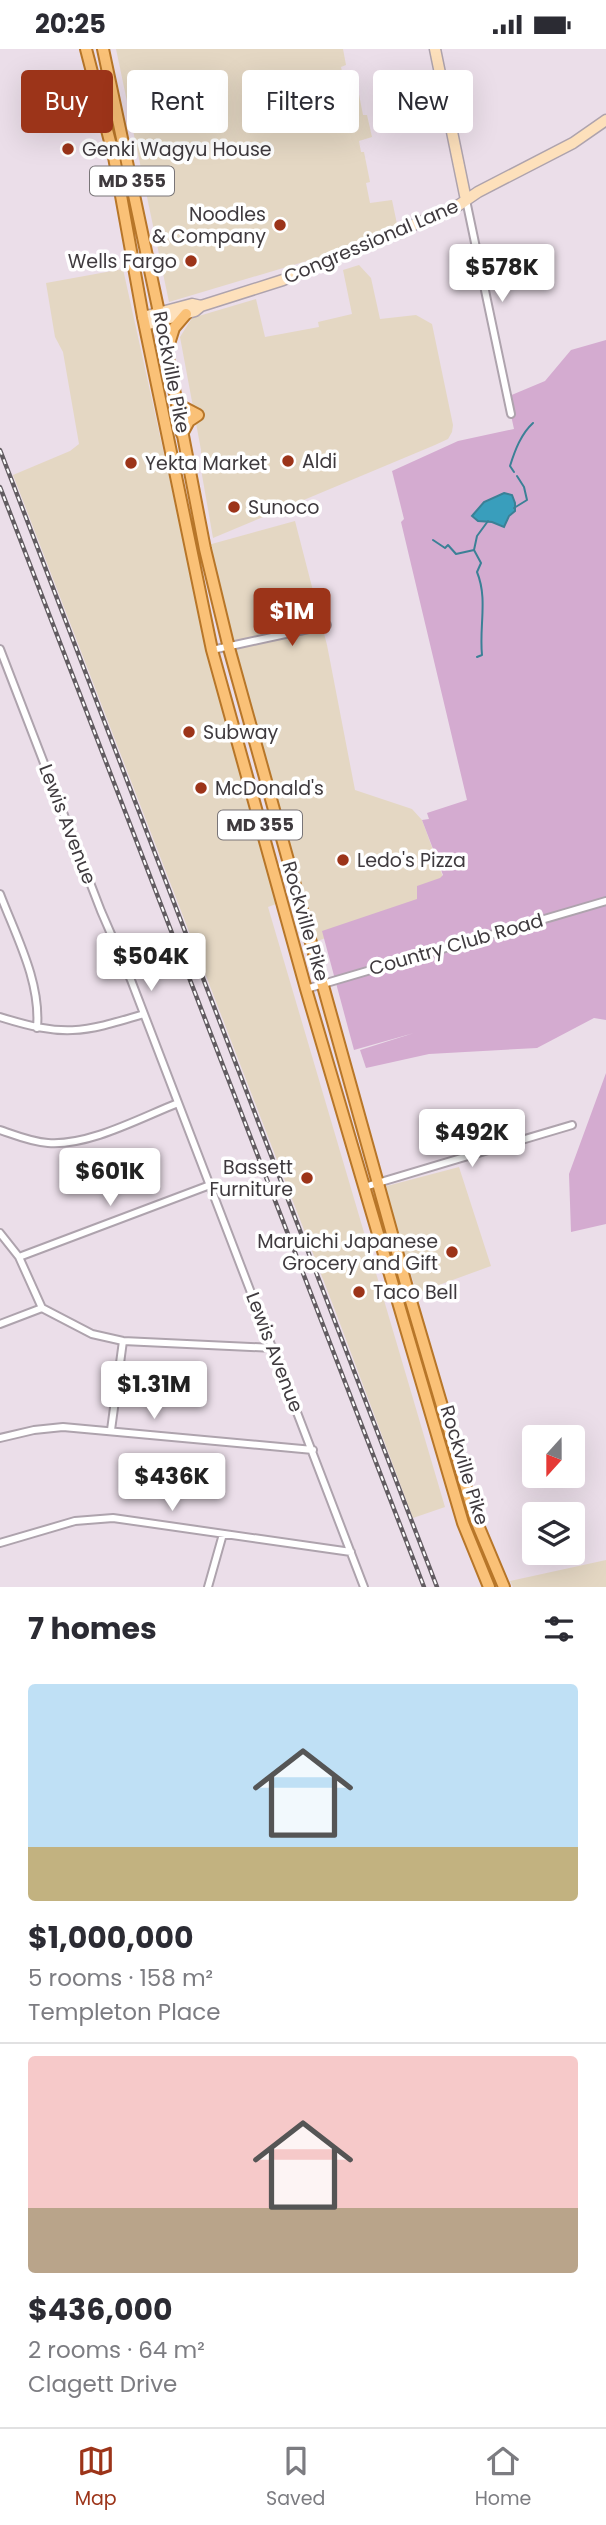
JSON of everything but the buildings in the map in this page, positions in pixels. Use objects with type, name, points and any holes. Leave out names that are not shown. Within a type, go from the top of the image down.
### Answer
[{"type":"main road","name":"Rockville Pike","points":[[86,49],[114,157],[144,321],[212,650],[306,989],[463,1523],[489,1587]]},
{"type":"main road","name":"Rockville Pike","points":[[103,49],[161,317],[205,548],[229,648],[348,1083],[475,1518],[504,1587]]},
{"type":"main road","points":[[167,353],[170,335],[186,314]]},
{"type":"main road","points":[[177,404],[198,415],[189,421],[182,434]]},
{"type":"main road","points":[[335,1086],[348,1083]]},
{"type":"street","points":[[435,49],[511,414]]},
{"type":"street","name":"Congressional Lane","points":[[144,321],[186,314],[201,306],[283,280],[456,208],[466,200],[573,143],[606,120]]},
{"type":"street","name":"Congressional Lane","points":[[161,317],[192,305],[201,306]]},
{"type":"street","points":[[212,650],[327,625]]},
{"type":"street","name":"Lewis Avenue","points":[[0,649],[274,1348],[364,1587]]},
{"type":"street","points":[[1,898],[30,971],[38,1014],[37,1028]]},
{"type":"street","name":"Country Club Road","points":[[306,989],[606,901]]},
{"type":"street","points":[[0,1017],[37,1028],[64,1032],[94,1029],[144,1014]]},
{"type":"street","points":[[0,1130],[39,1142],[69,1143],[89,1138],[178,1103]]},
{"type":"street","points":[[364,1187],[572,1125]]},
{"type":"street","points":[[19,1257],[210,1185]]},
{"type":"street","points":[[0,1233],[19,1257],[41,1308],[92,1334],[122,1341],[274,1348]]},
{"type":"street","points":[[0,1324],[41,1308]]},
{"type":"street","points":[[111,1430],[122,1341]]},
{"type":"street","points":[[0,1438],[63,1427],[313,1450]]},
{"type":"street","points":[[0,1543],[75,1521],[113,1518],[351,1552]]},
{"type":"street","points":[[208,1587],[223,1534]]},
{"type":"shaded area","points":[[116,49],[343,49],[346,65],[341,67],[342,70],[242,70],[242,133],[359,133],[359,94],[363,115],[367,115],[372,137],[359,141],[370,182],[366,183],[370,203],[392,200],[397,224],[320,257],[169,302],[134,133],[228,133],[228,70],[127,70],[127,102]]},
{"type":"shaded area","points":[[359,265],[371,278],[380,319],[416,315],[432,324],[453,425],[452,432],[448,439],[435,445],[213,538],[202,475],[201,450],[180,337],[192,318],[256,299],[265,337],[319,327],[318,322],[352,314],[343,270]]},
{"type":"shaded area","points":[[123,269],[228,730],[276,904],[268,907],[445,1507],[413,1518],[13,475],[70,451],[79,444],[63,352],[55,337],[46,283]]},
{"type":"shaded area","points":[[606,340],[606,1020],[594,1018],[537,1048],[429,1054],[366,1068],[360,1050],[414,1033],[354,1050],[322,931],[417,899],[417,886],[443,875],[422,820],[429,819],[427,813],[467,800],[401,522],[404,519],[392,471],[458,441],[514,429],[507,397],[545,381],[571,350]]},
{"type":"shaded area","points":[[295,521],[327,645],[355,790],[412,809],[422,820],[447,888],[423,902],[312,943],[256,742],[208,545]]},
{"type":"shaded area","points":[[606,1073],[606,1224],[571,1232],[569,1174]]},
{"type":"shaded area","points":[[459,1167],[491,1266],[417,1293],[383,1187]]},
{"type":"shaded area","points":[[606,1560],[606,1587],[513,1587],[510,1581],[585,1565]]},
{"type":"water","points":[[504,493],[512,495],[515,511],[509,516],[504,527],[492,522],[478,521],[472,516],[484,502]]},
{"type":"waterway","points":[[514,472],[510,466],[514,454],[533,423]]},
{"type":"waterway","points":[[514,508],[527,500],[524,487],[517,476]]},
{"type":"waterway","points":[[433,540],[445,548],[448,545],[456,554],[474,550],[477,536],[488,521]]},
{"type":"waterway","points":[[474,550],[481,563],[477,572],[483,602],[482,655],[477,657]]},
{"type":"railway","points":[[0,450],[437,1587]]},
{"type":"railway","points":[[0,487],[424,1587]]},
{"type":"place","name":"Genki Wagyu House","points":[[68,149]]},
{"type":"place","name":"Noodles & Company","points":[[280,225]]},
{"type":"place","name":"Wells Fargo","points":[[191,261]]},
{"type":"place","name":"Aldi","points":[[288,461]]},
{"type":"place","name":"Yekta Market","points":[[131,463]]},
{"type":"place","name":"Sunoco","points":[[234,507]]},
{"type":"place","name":"Subway","points":[[189,732]]},
{"type":"place","name":"McDonald's","points":[[201,788]]},
{"type":"place","name":"Ledo's Pizza","points":[[343,860]]},
{"type":"place","name":"Bassett Furniture","points":[[307,1178]]},
{"type":"place","name":"Maruichi Japanese Grocery and Gift","points":[[452,1252]]},
{"type":"place","name":"Taco Bell","points":[[359,1292]]}]
